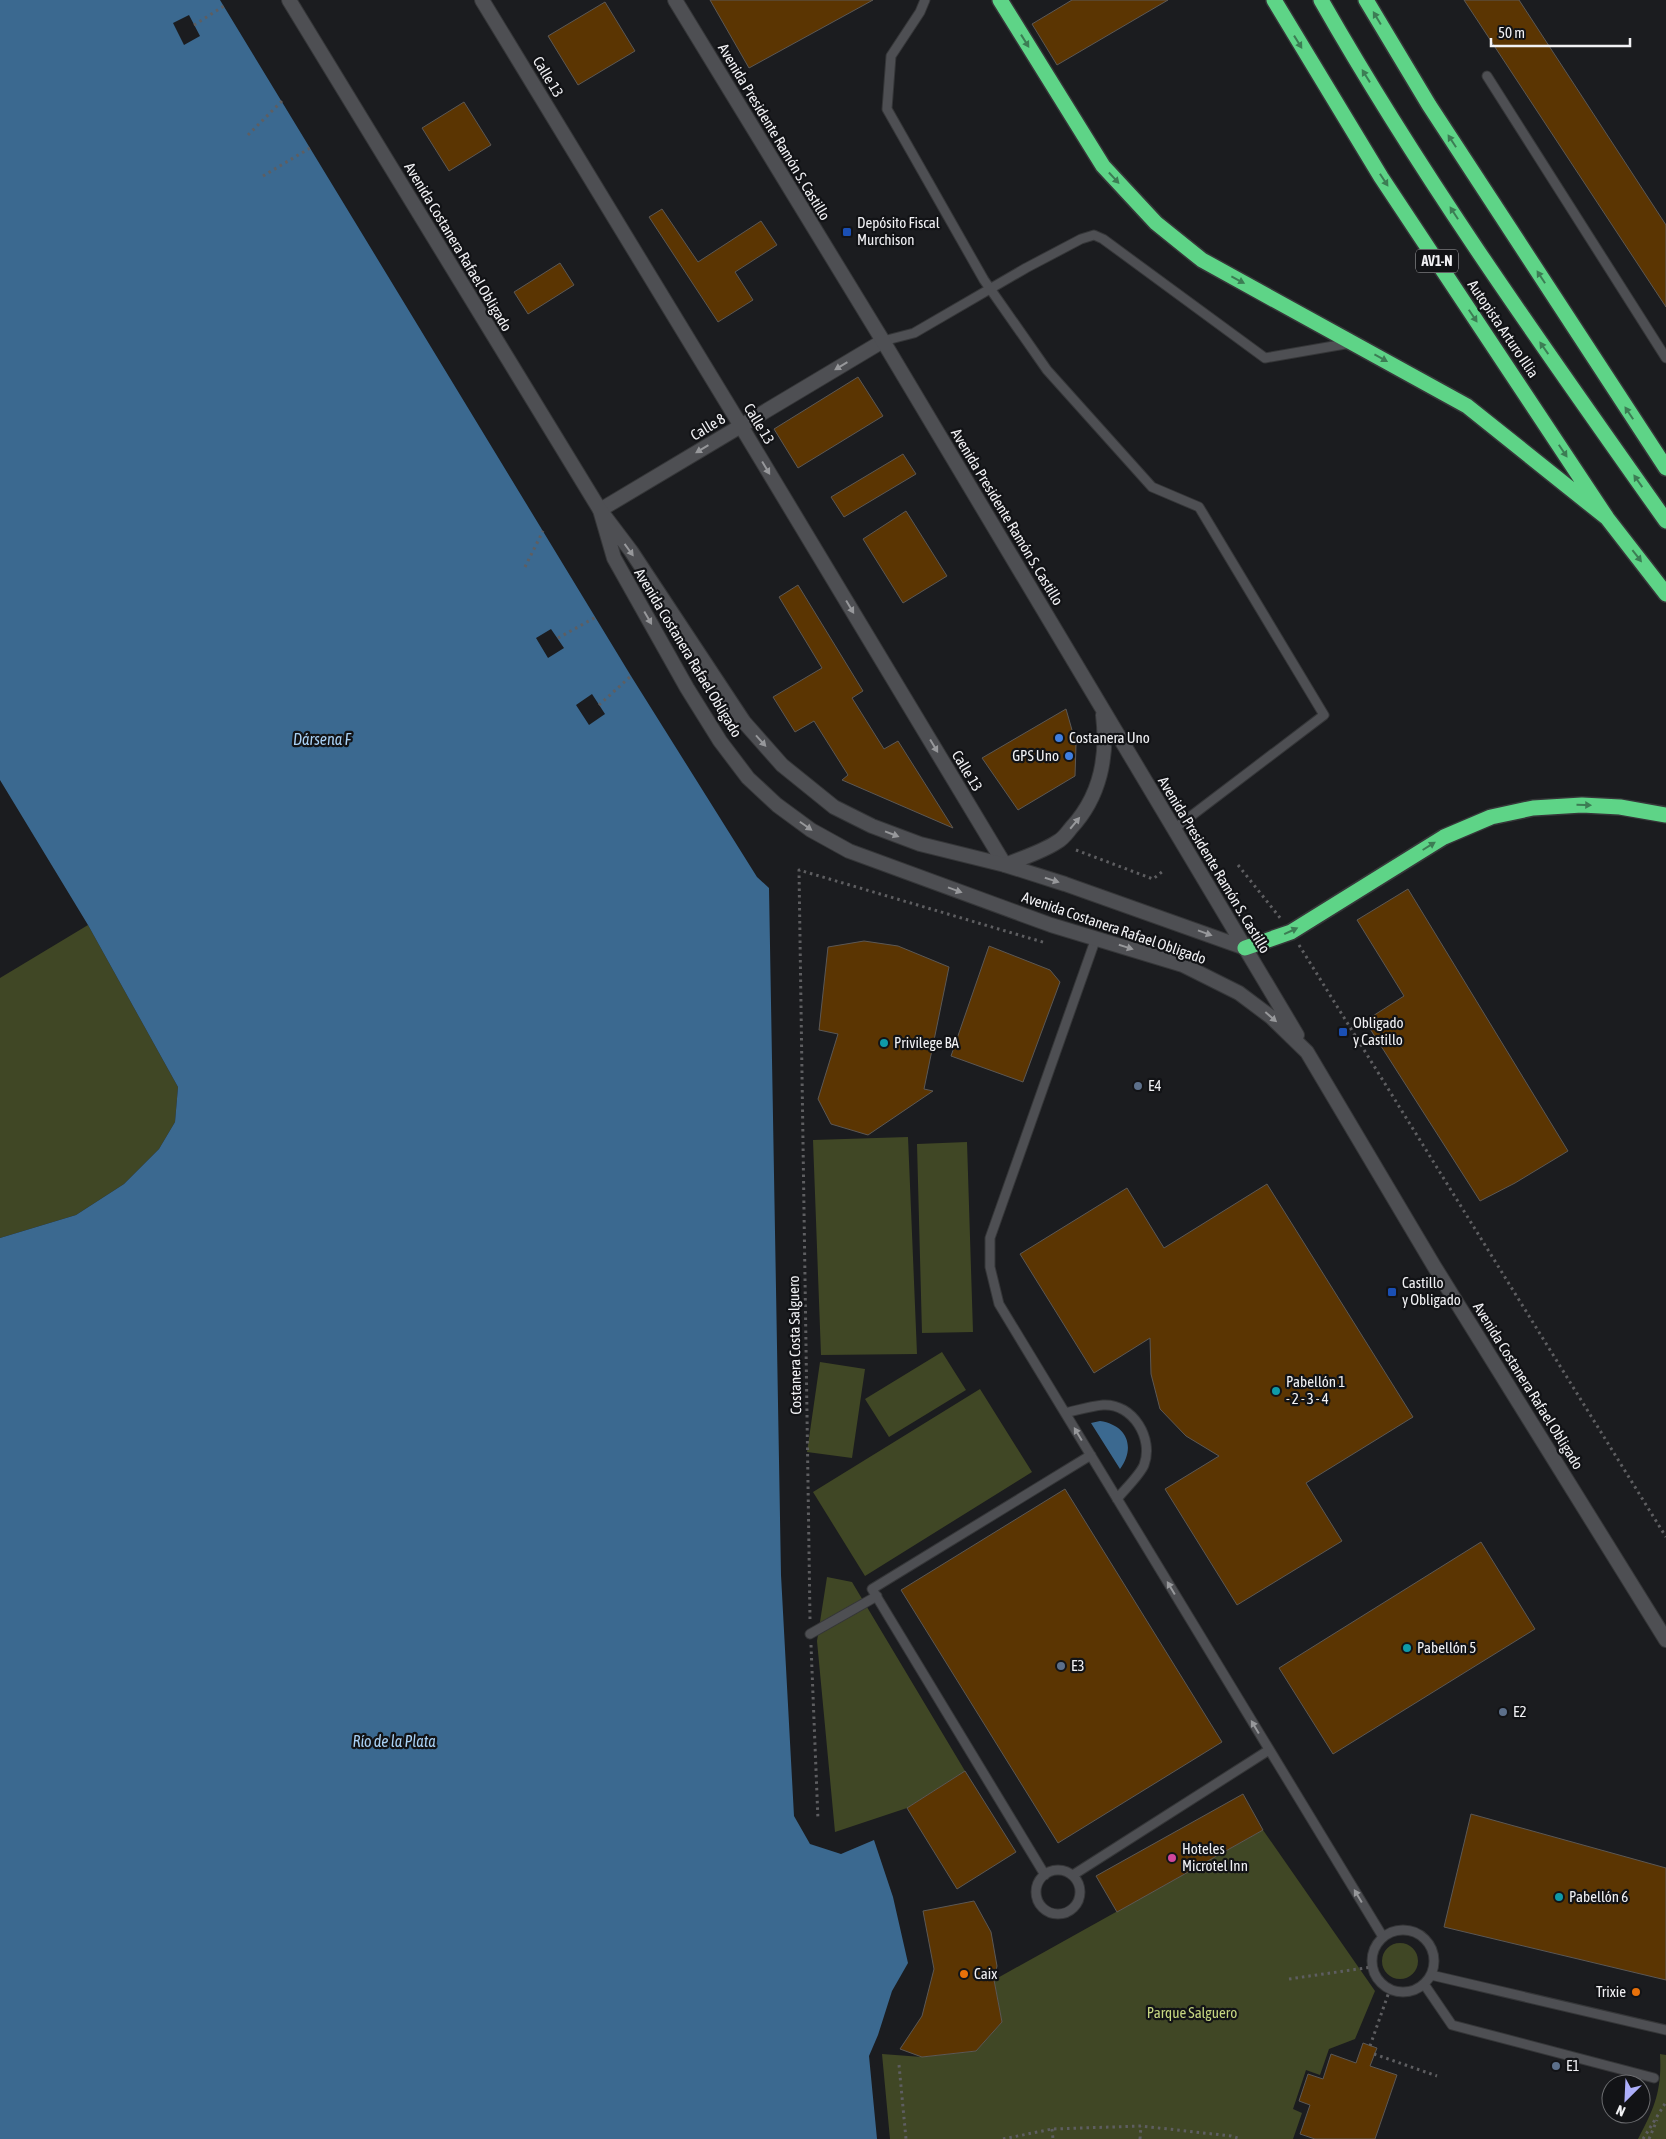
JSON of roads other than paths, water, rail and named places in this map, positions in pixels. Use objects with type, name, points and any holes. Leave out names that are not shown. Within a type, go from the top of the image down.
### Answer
[{"type":"highway","points":[[1000,0],[1103,166],[1156,224],[1202,260],[1354,342],[1467,406],[1607,518]]},
{"type":"highway","name":"Autopista Arturo Illia","points":[[1274,0],[1381,177],[1607,518],[1666,594]]},
{"type":"highway","name":"Autopista Arturo Illia","points":[[1321,0],[1401,132],[1517,308],[1666,521]]},
{"type":"highway","points":[[1366,0],[1429,105],[1666,468]]},
{"type":"highway","points":[[1245,948],[1291,932],[1444,837],[1491,817],[1533,808],[1582,805],[1620,807],[1666,815]]},
{"type":"main road","name":"Avenida Costanera Rafael Obligado","points":[[289,0],[600,510],[631,551],[744,722],[788,770],[834,807],[872,826],[920,844],[1065,884],[1245,948]]},
{"type":"main road","name":"Calle 13","points":[[482,0],[1005,866]]},
{"type":"main road","name":"Avenida Presidente Ramón S. Castillo","points":[[675,0],[883,341],[1307,1052]]},
{"type":"main road","name":"Calle 8","points":[[600,510],[883,341]]},
{"type":"main road","name":"Avenida Costanera Rafael Obligado","points":[[600,510],[614,558],[692,695],[725,749],[748,778],[777,805],[811,830],[850,851],[1051,925],[1183,965],[1239,993],[1271,1017],[1307,1052],[1434,1266],[1666,1640]]},
{"type":"main road","points":[[1005,866],[1059,841],[1079,820],[1094,794],[1103,766],[1106,736],[1102,707]]},
{"type":"lane","points":[[924,0],[920,12],[891,56],[887,109],[990,290],[1047,370],[1152,486],[1199,507],[1324,715],[1174,829]]},
{"type":"lane","points":[[1487,76],[1666,358]]},
{"type":"lane","points":[[883,341],[914,333],[1034,264],[1081,239],[1094,235],[1103,239],[1265,358],[1354,342]]},
{"type":"lane","points":[[1096,938],[990,1238],[990,1267],[999,1304],[1383,1937]]},
{"type":"lane","points":[[1065,1413],[1105,1404],[1124,1409],[1140,1425],[1146,1444],[1144,1466],[1117,1499]]},
{"type":"lane","points":[[1045,1874],[872,1589],[1091,1455]]},
{"type":"lane","points":[[810,1634],[876,1596]]},
{"type":"lane","points":[[1072,1876],[1269,1750]]},
{"type":"lane","points":[[1059,1870],[1072,1876],[1080,1888],[1079,1902],[1069,1912],[1054,1914],[1042,1907],[1036,1894],[1040,1880],[1045,1874],[1059,1870]]},
{"type":"lane","points":[[1403,1930],[1413,1932],[1422,1937],[1429,1945],[1434,1965],[1431,1975],[1424,1984],[1415,1990],[1404,1992],[1383,1986],[1376,1977],[1372,1967],[1372,1956],[1376,1945],[1383,1937],[1392,1932],[1403,1930]]},
{"type":"lane","points":[[1431,1975],[1666,2030]]},
{"type":"lane","points":[[1424,1984],[1452,2025],[1654,2078]]},
{"type":"water","name":"Río de la Plata","points":[[0,0],[220,0],[631,676],[757,877],[769,888],[781,1575],[794,1816],[810,1844],[841,1854],[874,1840],[893,1897],[908,1963],[892,1991],[869,2056],[877,2139],[0,2139],[0,1238],[76,1215],[124,1184],[159,1149],[175,1122],[178,1087],[88,925],[0,780]]},
{"type":"water","points":[[1100,1421],[1117,1427],[1126,1438],[1128,1445],[1127,1453],[1120,1469],[1091,1423]]},
{"type":"place","name":"Depósito Fiscal Murchison","points":[[847,232]]},
{"type":"place","name":"Costanera Uno","points":[[1059,738]]},
{"type":"place","name":"GPS Uno","points":[[1069,756]]},
{"type":"place","name":"Obligado y Castillo","points":[[1343,1032]]},
{"type":"place","name":"Privilege BA","points":[[884,1043]]},
{"type":"place","name":"E4","points":[[1138,1086]]},
{"type":"place","name":"Castillo y Obligado","points":[[1392,1292]]},
{"type":"place","name":"Pabellón 1 - 2 - 3 - 4","points":[[1276,1391]]},
{"type":"place","name":"Pabellón 5","points":[[1407,1648]]},
{"type":"place","name":"E3","points":[[1061,1666]]},
{"type":"place","name":"E2","points":[[1503,1712]]},
{"type":"place","name":"Hoteles Microtel Inn","points":[[1172,1858]]},
{"type":"place","name":"Pabellón 6","points":[[1559,1897]]},
{"type":"place","name":"Caix","points":[[964,1974]]},
{"type":"place","name":"Trixie","points":[[1636,1992]]},
{"type":"place","name":"E1","points":[[1556,2066]]},
{"type":"water label","name":"Dársena F","points":[[322,739]]},
{"type":"park label","name":"Parque Salguero","points":[[1192,2013]]}]
